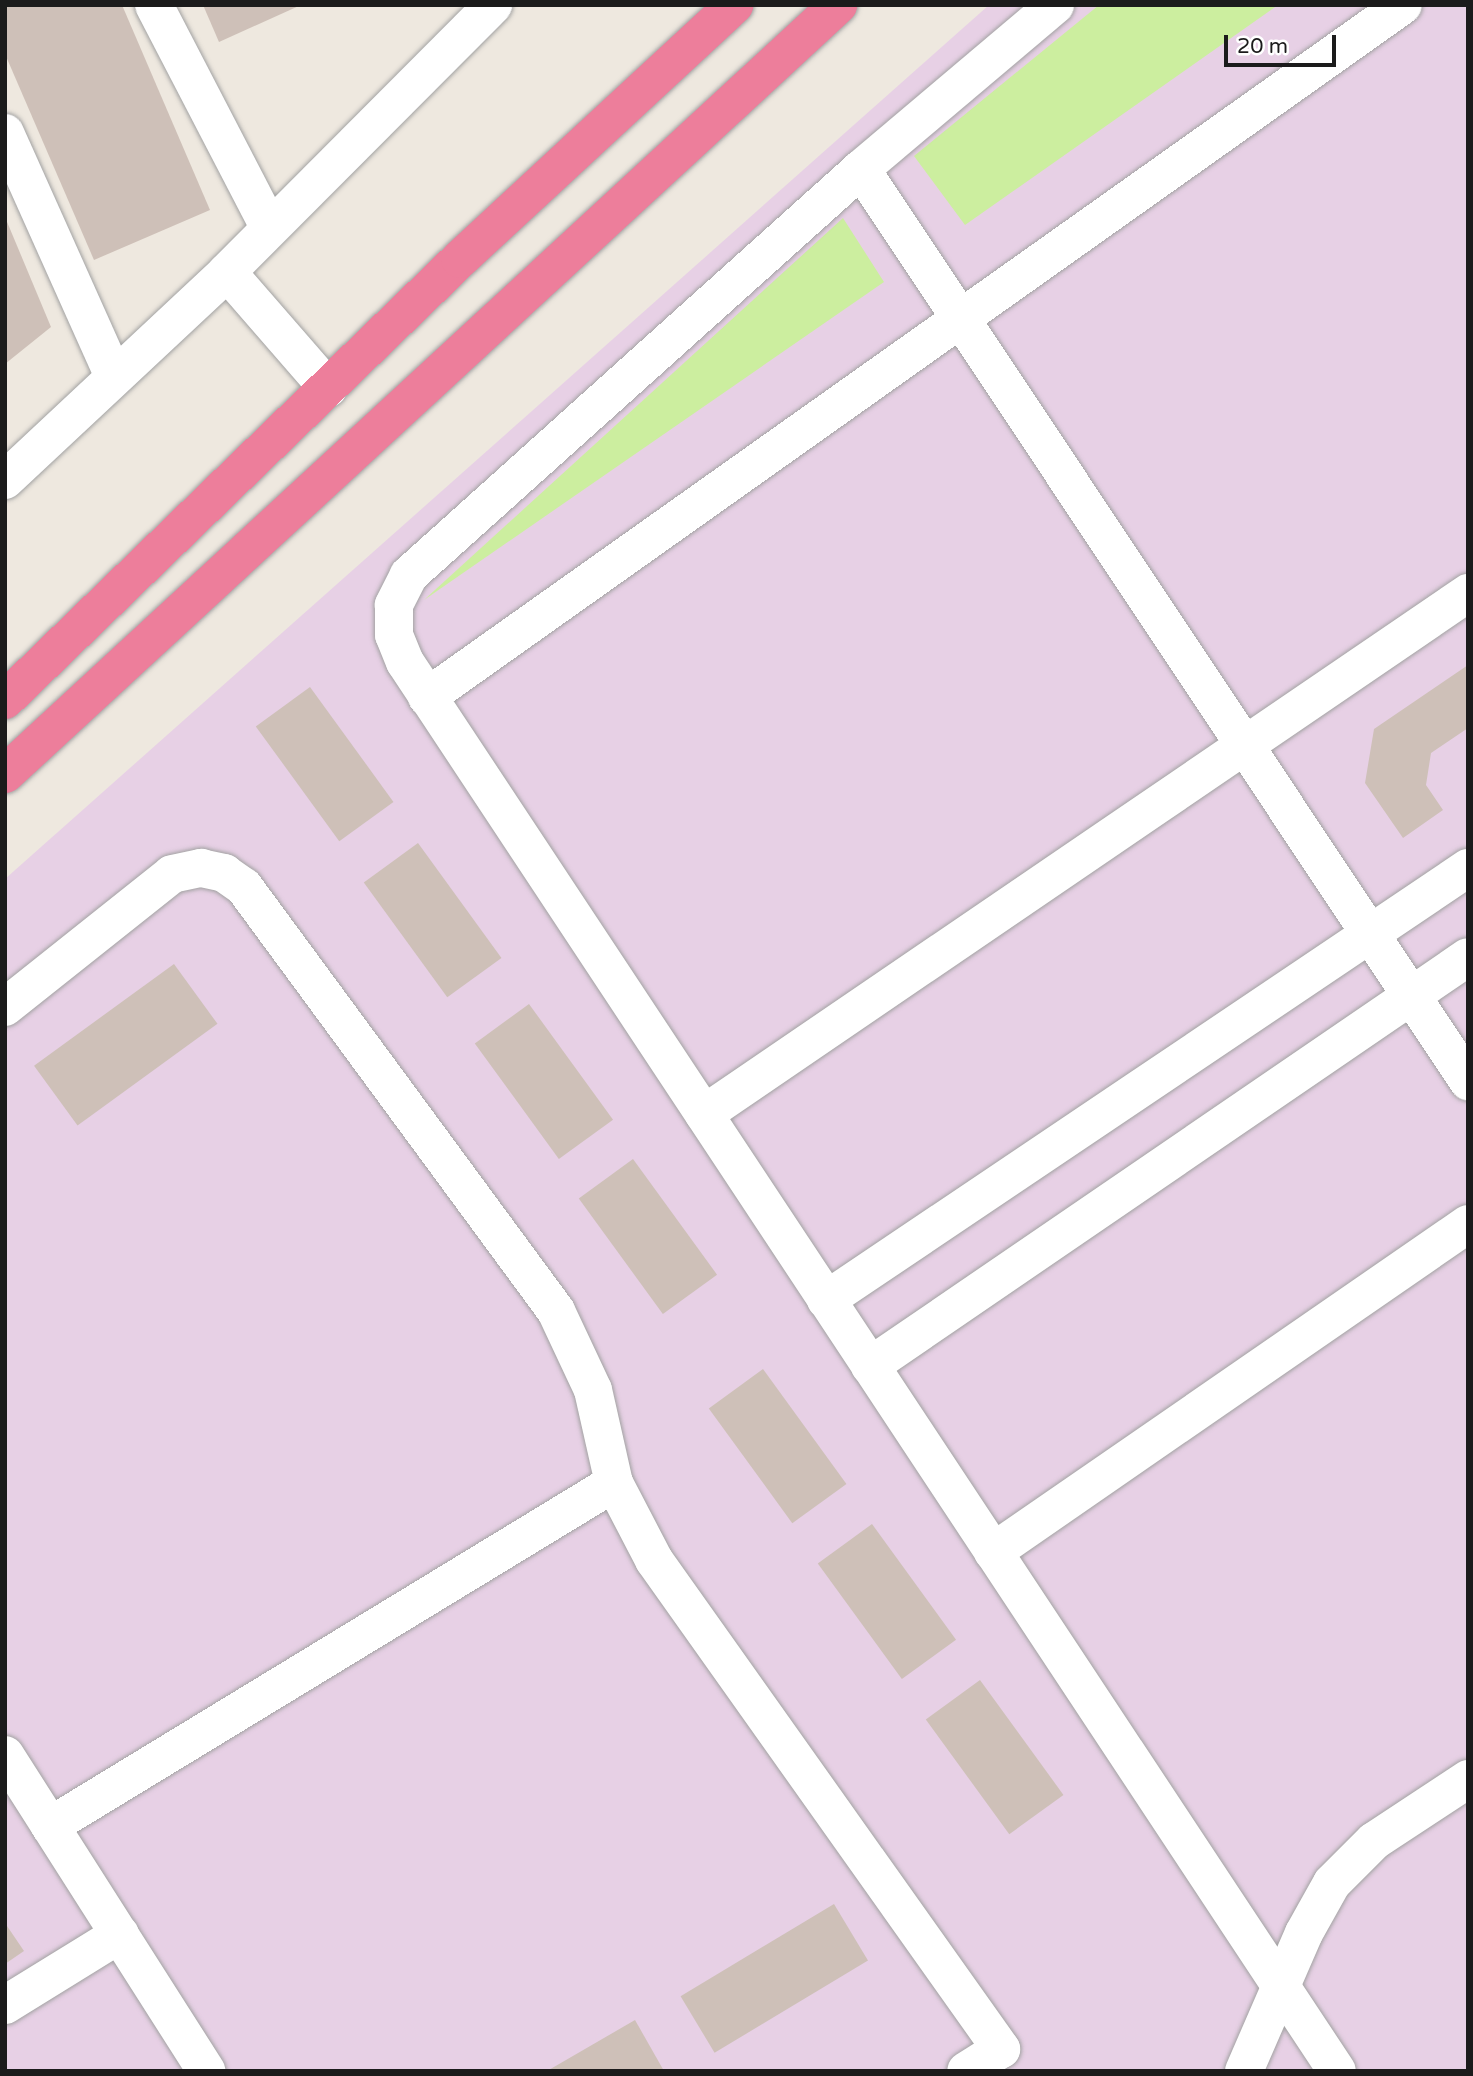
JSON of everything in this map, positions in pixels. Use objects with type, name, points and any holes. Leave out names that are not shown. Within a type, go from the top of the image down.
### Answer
[{"type":"highway","points":[[5,700],[460,259],[734,5]]},
{"type":"highway","points":[[5,774],[838,5]]},
{"type":"street","points":[[154,5],[270,227]]},
{"type":"street","points":[[5,480],[227,272],[494,5]]},
{"type":"street","points":[[1055,5],[861,169],[408,575],[394,605],[394,635],[405,662],[427,697],[1337,2071]]},
{"type":"street","points":[[427,697],[1403,5]]},
{"type":"street","points":[[5,133],[114,377]]},
{"type":"street","points":[[861,169],[1468,1081]]},
{"type":"street","points":[[227,272],[328,388]]},
{"type":"street","points":[[704,1114],[1468,593]]},
{"type":"street","points":[[5,1007],[172,874],[201,868],[224,873],[244,887],[556,1311],[593,1390],[614,1483],[654,1560],[1001,2049],[966,2071]]},
{"type":"street","points":[[826,1300],[1369,932],[1468,868]]},
{"type":"street","points":[[870,1366],[1468,957]]},
{"type":"street","points":[[993,1552],[1468,1224]]},
{"type":"street","points":[[50,1826],[614,1483]]},
{"type":"street","points":[[5,1755],[206,2071]]},
{"type":"street","points":[[1244,2071],[1304,1933],[1332,1883],[1374,1841],[1468,1779]]},
{"type":"street","points":[[5,2006],[120,1934]]},
{"type":"shaded area","points":[[989,5],[1468,5],[1468,2071],[5,2071],[5,879]]},
{"type":"green space","points":[[1099,5],[1278,5],[965,225],[914,156]]},
{"type":"green space","points":[[843,218],[884,282],[424,600]]},
{"type":"building","points":[[5,5],[122,5],[210,210],[94,260],[5,54]]},
{"type":"building","points":[[203,5],[301,5],[219,42]]},
{"type":"building","points":[[5,217],[51,327],[5,364]]},
{"type":"building","points":[[1468,665],[1468,728],[1431,753],[1426,785],[1443,810],[1403,838],[1365,783],[1374,729]]},
{"type":"building","points":[[310,687],[393,802],[339,841],[256,726]]},
{"type":"building","points":[[418,843],[501,958],[447,997],[364,882]]},
{"type":"building","points":[[174,964],[217,1024],[78,1126],[34,1066]]},
{"type":"building","points":[[529,1004],[613,1120],[559,1159],[475,1043]]},
{"type":"building","points":[[633,1159],[717,1275],[663,1314],[579,1198]]},
{"type":"building","points":[[763,1369],[846,1484],[792,1523],[709,1408]]},
{"type":"building","points":[[872,1524],[956,1640],[902,1679],[818,1563]]},
{"type":"building","points":[[980,1680],[1063,1795],[1009,1834],[926,1719]]},
{"type":"building","points":[[834,1904],[868,1961],[715,2053],[681,1996]]},
{"type":"building","points":[[5,1923],[24,1951],[5,1964]]},
{"type":"building","points":[[635,2020],[664,2071],[547,2071]]}]
